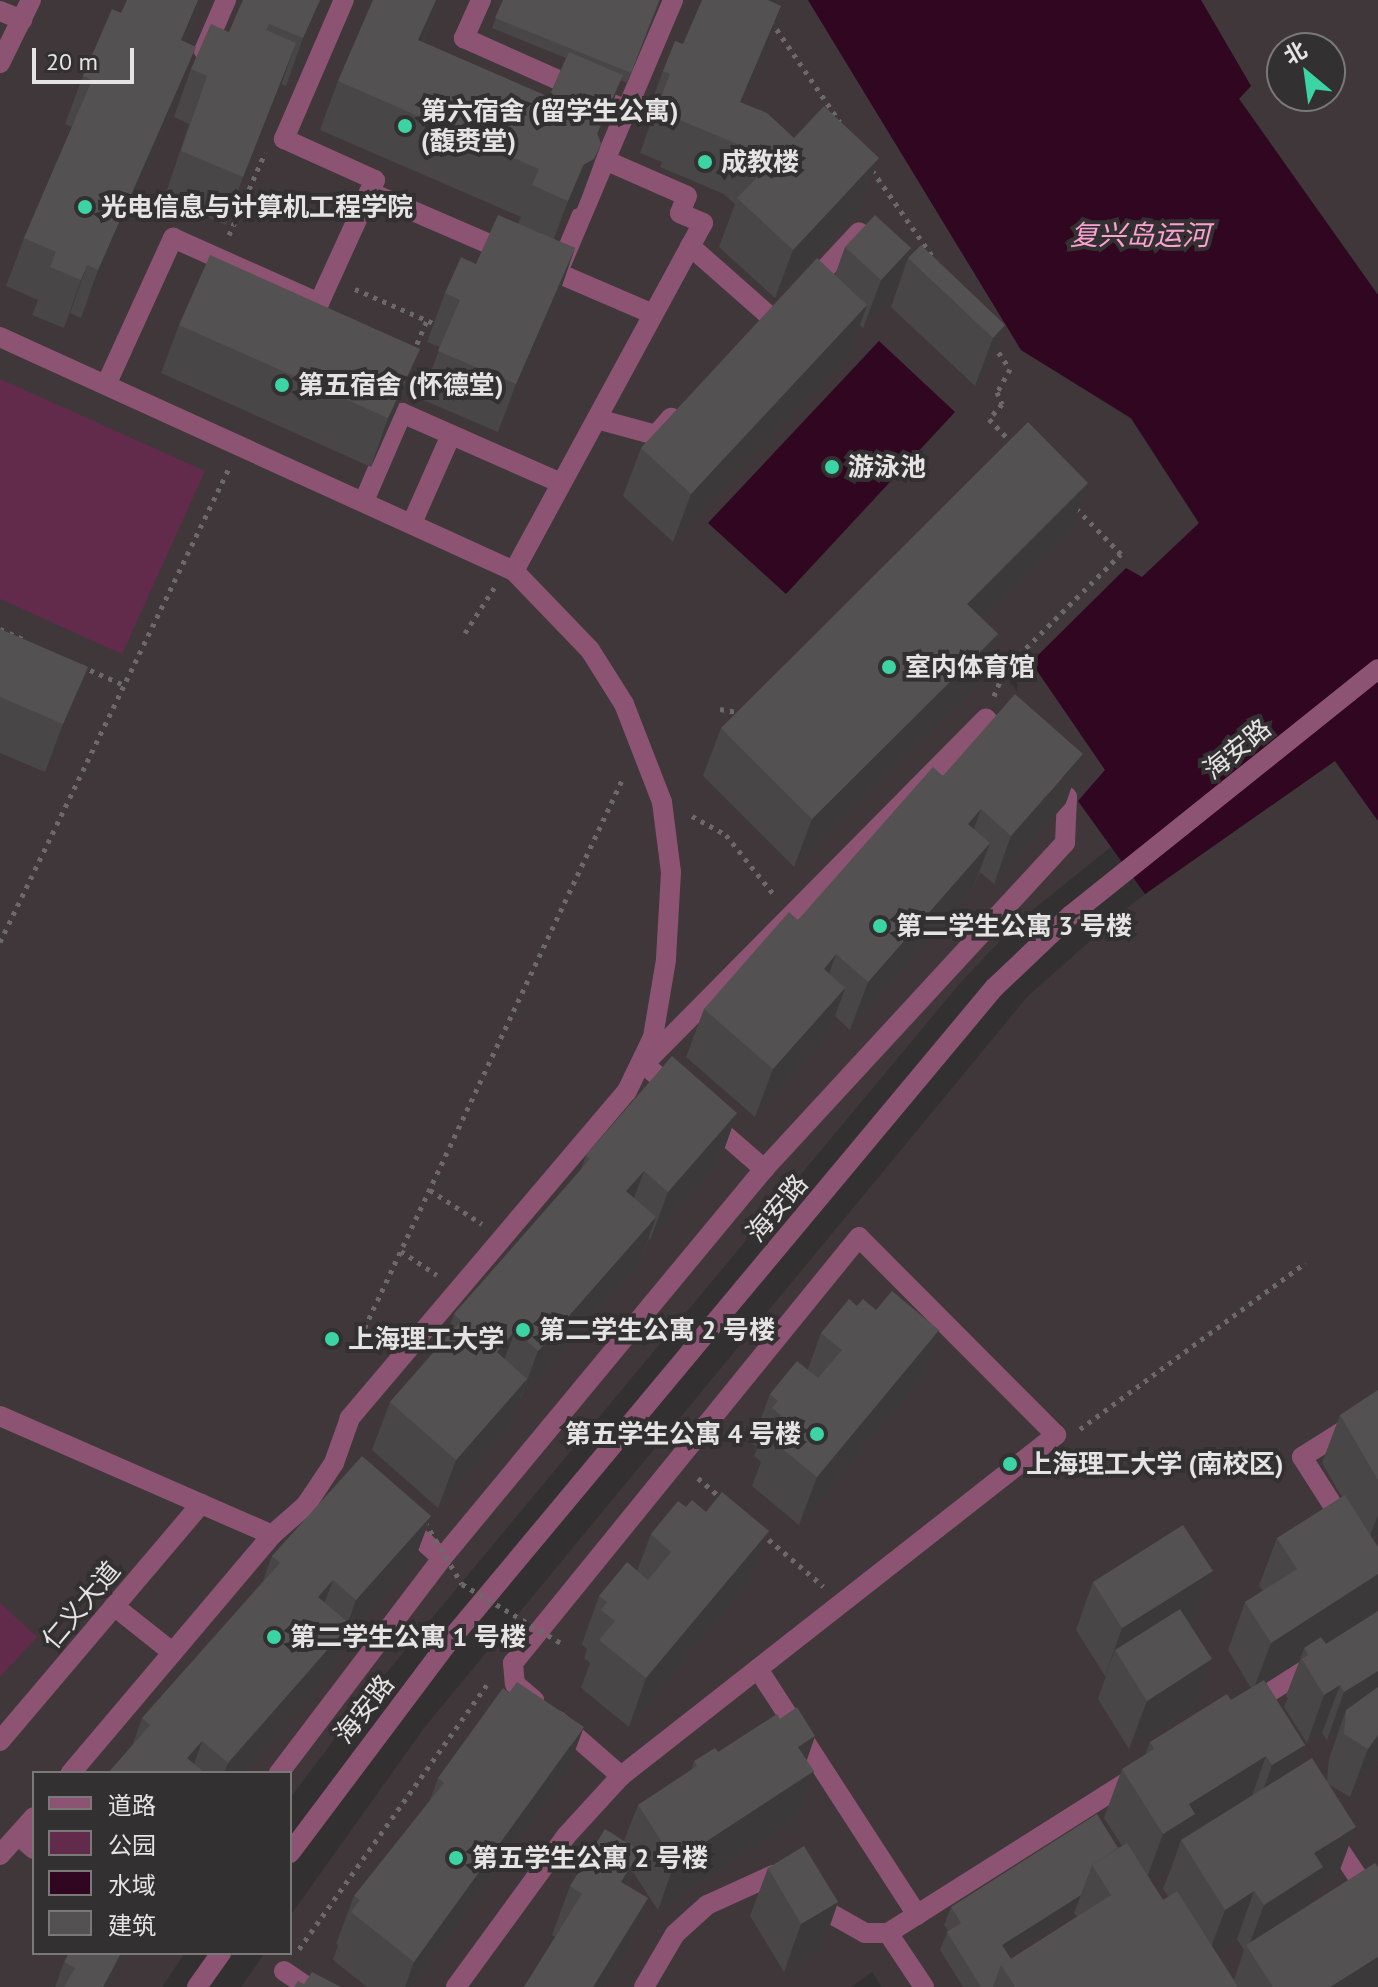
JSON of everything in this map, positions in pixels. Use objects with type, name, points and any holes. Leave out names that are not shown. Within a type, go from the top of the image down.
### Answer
[{"type":"street","points":[[0,63],[31,0]]},
{"type":"street","points":[[200,60],[226,0]]},
{"type":"street","points":[[106,385],[173,238],[319,303],[375,180],[284,139],[344,0]]},
{"type":"street","points":[[481,0],[464,38],[626,110]]},
{"type":"street","points":[[557,273],[673,0]]},
{"type":"street","points":[[0,11],[22,20]]},
{"type":"street","points":[[511,569],[597,419],[703,223],[680,213],[687,196],[605,160]]},
{"type":"street","points":[[369,192],[653,314]]},
{"type":"street","points":[[690,246],[762,320],[775,321],[859,232]]},
{"type":"street","points":[[0,337],[511,569],[590,650],[641,740],[662,802],[671,903],[660,1001],[644,1064]]},
{"type":"street","points":[[597,419],[656,435],[686,402]]},
{"type":"street","points":[[364,501],[402,413],[561,483]]},
{"type":"street","points":[[412,523],[451,435]]},
{"type":"street","name":"海安路","points":[[292,1850],[446,1645],[994,988],[1028,953],[1125,871],[1378,669]]},
{"type":"street","points":[[73,1771],[272,1535],[306,1505],[334,1463],[350,1418],[600,1126],[644,1064],[986,719],[1067,797],[1065,843],[764,1169],[442,1558],[281,1771]]},
{"type":"street","points":[[644,1064],[764,1169]]},
{"type":"street","points":[[456,1987],[566,1836],[621,1776],[1056,1435],[859,1237],[511,1670],[515,1684],[621,1776]]},
{"type":"street","points":[[1361,1550],[1302,1457],[1378,1409]]},
{"type":"street","points":[[0,1416],[272,1535]]},
{"type":"street","points":[[334,1463],[356,1482]]},
{"type":"street","name":"仁义大道","points":[[0,1741],[201,1504]]},
{"type":"street","points":[[389,1511],[442,1558]]},
{"type":"street","points":[[114,1606],[173,1653]]},
{"type":"street","points":[[1244,1715],[1338,1649]]},
{"type":"street","points":[[758,1669],[917,1915]]},
{"type":"street","points":[[644,1987],[691,1917],[773,1875],[865,1933],[888,1933],[1090,1814],[1152,1766]]},
{"type":"street","points":[[1316,1814],[1378,1907]]},
{"type":"street","points":[[0,1855],[26,1842]]},
{"type":"street","points":[[888,1933],[924,1987]]},
{"type":"street","points":[[197,1987],[220,1955]]},
{"type":"street","points":[[284,1971],[308,1987]]},
{"type":"path","points":[[765,12],[849,136]]},
{"type":"path","points":[[219,258],[270,141],[284,139]]},
{"type":"path","points":[[866,160],[938,264]]},
{"type":"path","points":[[330,278],[435,324]]},
{"type":"path","points":[[408,363],[427,320]]},
{"type":"path","points":[[983,330],[1010,369],[997,392],[1002,404],[989,419],[1014,445],[1003,456]]},
{"type":"path","points":[[0,942],[239,445]]},
{"type":"path","points":[[986,719],[1005,669],[1121,554],[1068,499]]},
{"type":"path","points":[[465,633],[511,569]]},
{"type":"path","points":[[0,629],[28,641]]},
{"type":"path","points":[[69,660],[124,685]]},
{"type":"path","points":[[720,709],[746,714]]},
{"type":"path","points":[[356,1346],[641,740]]},
{"type":"path","points":[[662,802],[726,835],[791,917]]},
{"type":"path","points":[[430,1190],[504,1239]]},
{"type":"path","points":[[401,1251],[460,1290]]},
{"type":"path","points":[[1056,1435],[1089,1424],[1305,1263]]},
{"type":"path","points":[[678,1460],[725,1501]]},
{"type":"path","points":[[420,1515],[462,1584],[561,1643]]},
{"type":"path","points":[[749,1522],[842,1602]]},
{"type":"path","points":[[284,1971],[489,1680]]},
{"type":"shaded area","name":"上海理工大学","points":[[0,0],[808,0],[1021,350],[1131,419],[1199,524],[1142,577],[1105,770],[1078,801],[1111,847],[1020,920],[961,982],[368,1695],[292,1795],[292,1771],[32,1771],[32,1955],[184,1955],[162,1987],[0,1987]]},
{"type":"shaded area","points":[[1201,0],[1378,0],[1378,295],[1239,98],[1251,86]]},
{"type":"shaded area","name":"上海理工大学 (南校区)","points":[[1335,761],[1378,821],[1378,1987],[882,1987],[872,1972],[851,1987],[241,1987],[264,1955],[292,1955],[292,1913],[424,1728],[1028,996],[1133,903]]},
{"type":"green space","points":[[0,379],[205,471],[122,654],[0,599]]},
{"type":"green space","points":[[0,1603],[37,1637],[0,1677]]},
{"type":"water","name":"复兴岛运河","points":[[808,0],[1201,0],[1251,86],[1239,99],[1378,295],[1378,821],[1335,761],[1145,894],[1078,801],[1105,770],[1031,662],[1126,568],[1142,577],[1199,523],[1131,418],[1021,350]]},
{"type":"water","name":"游泳池","points":[[879,341],[955,412],[786,594],[708,523]]},
{"type":"building","name":"光电信息与计算机工程学院","points":[[127,0],[198,0],[181,40],[196,47],[98,270],[87,265],[81,280],[50,267],[56,252],[24,238],[92,80],[83,76],[112,9],[121,13]]},
{"type":"building","points":[[243,0],[320,0],[303,38],[269,24],[266,30],[296,43],[243,177],[181,151],[207,76],[191,69],[211,24],[229,32]]},
{"type":"building","points":[[373,0],[436,0],[418,40],[549,97],[569,52],[623,75],[597,133],[601,144],[594,159],[583,165],[568,201],[532,185],[539,169],[338,81]]},
{"type":"building","points":[[503,0],[659,0],[631,73],[495,18]]},
{"type":"building","points":[[702,0],[768,0],[781,6],[740,102],[767,113],[794,138],[824,106],[879,158],[793,250],[737,198],[766,168],[742,146],[677,119],[679,114],[658,105],[670,74],[663,71],[675,41],[683,44]]},
{"type":"building","points":[[498,215],[575,248],[516,384],[438,351],[460,300],[445,293],[461,257],[476,264]]},
{"type":"building","points":[[875,215],[911,248],[881,280],[845,247]]},
{"type":"building","points":[[921,245],[1005,325],[993,338],[908,258]]},
{"type":"building","points":[[210,255],[420,349],[388,418],[179,325]]},
{"type":"building","points":[[817,258],[867,305],[691,494],[641,448]]},
{"type":"building","name":"室内体育馆","points":[[1028,422],[1088,483],[967,604],[998,634],[812,819],[721,728]]},
{"type":"building","points":[[0,629],[88,667],[63,724],[0,697]]},
{"type":"building","name":"第二学生公寓 3 号楼","points":[[1015,694],[1083,754],[1011,836],[981,809],[968,824],[990,843],[868,982],[836,954],[824,969],[845,988],[773,1069],[704,1009],[789,912],[798,920],[933,767],[943,776]]},
{"type":"building","name":"第二学生公寓 2 号楼","points":[[672,1056],[737,1113],[668,1192],[644,1171],[626,1191],[656,1217],[538,1351],[515,1331],[497,1352],[527,1379],[456,1460],[390,1402],[461,1321],[454,1314],[590,1159],[586,1155]]},
{"type":"building","points":[[892,1291],[939,1330],[817,1477],[769,1438],[785,1419],[772,1408],[778,1401],[770,1394],[797,1361],[818,1378],[842,1350],[821,1333],[849,1299],[857,1306],[863,1299],[876,1310]]},
{"type":"building","points":[[1378,1390],[1378,1480],[1340,1415]]},
{"type":"building","name":"第二学生公寓 1 号楼","points":[[362,1456],[431,1516],[356,1600],[333,1580],[318,1597],[350,1624],[228,1763],[202,1741],[187,1758],[203,1771],[110,1771],[150,1725],[142,1718],[280,1563],[272,1556]]},
{"type":"building","points":[[722,1492],[769,1531],[646,1678],[599,1640],[615,1621],[601,1610],[607,1602],[599,1596],[627,1562],[648,1580],[671,1552],[651,1534],[678,1501],[686,1507],[692,1500],[706,1512]]},
{"type":"building","points":[[1345,1495],[1378,1547],[1378,1574],[1271,1643],[1245,1602],[1297,1569],[1277,1538]]},
{"type":"building","points":[[1183,1525],[1213,1571],[1122,1628],[1093,1582]]},
{"type":"building","points":[[1180,1609],[1212,1659],[1147,1701],[1115,1650]]},
{"type":"building","points":[[1378,1611],[1378,1671],[1344,1692],[1340,1685],[1324,1695],[1302,1659],[1308,1655],[1304,1648],[1321,1637],[1326,1644]]},
{"type":"building","points":[[1264,1680],[1305,1745],[1272,1765],[1266,1756],[1189,1804],[1195,1814],[1163,1834],[1122,1769],[1154,1749],[1150,1742],[1227,1694],[1231,1700]]},
{"type":"building","name":"第五学生公寓 2 号楼","points":[[517,1682],[584,1727],[414,1962],[351,1912],[360,1900],[354,1896],[444,1783],[438,1778],[503,1688],[509,1693]]},
{"type":"building","points":[[1378,1687],[1378,1735],[1368,1749],[1344,1734],[1346,1710]]},
{"type":"building","points":[[797,1707],[815,1736],[798,1747],[814,1771],[675,1862],[638,1805],[697,1766],[694,1761],[715,1748],[718,1752],[777,1714],[780,1719]]},
{"type":"building","points":[[1312,1758],[1356,1827],[1314,1853],[1323,1867],[1264,1905],[1254,1891],[1225,1910],[1181,1840]]},
{"type":"building","points":[[1097,1814],[1118,1848],[1092,1865],[1081,1895],[1002,1945],[1011,1959],[1001,1965],[993,1987],[981,1987],[947,1932],[961,1923],[951,1907]]},
{"type":"building","points":[[605,1829],[640,1851],[621,1882],[648,1898],[593,1987],[524,1987],[582,1894],[570,1886]]},
{"type":"building","points":[[1127,1843],[1163,1900],[1177,1891],[1238,1987],[1015,1987],[1001,1965],[1111,1895],[1092,1865]]},
{"type":"building","points":[[804,1846],[838,1902],[801,1924],[768,1868]]},
{"type":"building","points":[[1375,1863],[1378,1867],[1378,1957],[1330,1987],[1273,1987],[1246,1945]]},
{"type":"building","points":[[68,1955],[120,1955],[103,1987],[64,1987],[75,1968],[64,1962]]},
{"type":"building","points":[[312,1972],[341,1987],[294,1987],[298,1981],[304,1984]]},
{"type":"place","name":"第六宿舍 (留学生公寓) (馥赉堂)","points":[[405,126]]},
{"type":"place","name":"成教楼","points":[[705,162]]},
{"type":"place","name":"光电信息与计算机工程学院","points":[[85,207]]},
{"type":"place","name":"第五宿舍 (怀德堂)","points":[[282,385]]},
{"type":"place","name":"游泳池","points":[[832,467]]},
{"type":"place","name":"室内体育馆","points":[[889,667]]},
{"type":"place","name":"第二学生公寓 3 号楼","points":[[880,926]]},
{"type":"place","name":"第二学生公寓 2 号楼","points":[[523,1330]]},
{"type":"place","name":"上海理工大学","points":[[332,1339]]},
{"type":"place","name":"第五学生公寓 4 号楼","points":[[817,1434]]},
{"type":"place","name":"上海理工大学 (南校区)","points":[[1010,1464]]},
{"type":"place","name":"第二学生公寓 1 号楼","points":[[274,1637]]},
{"type":"place","name":"第五学生公寓 2 号楼","points":[[456,1858]]}]
